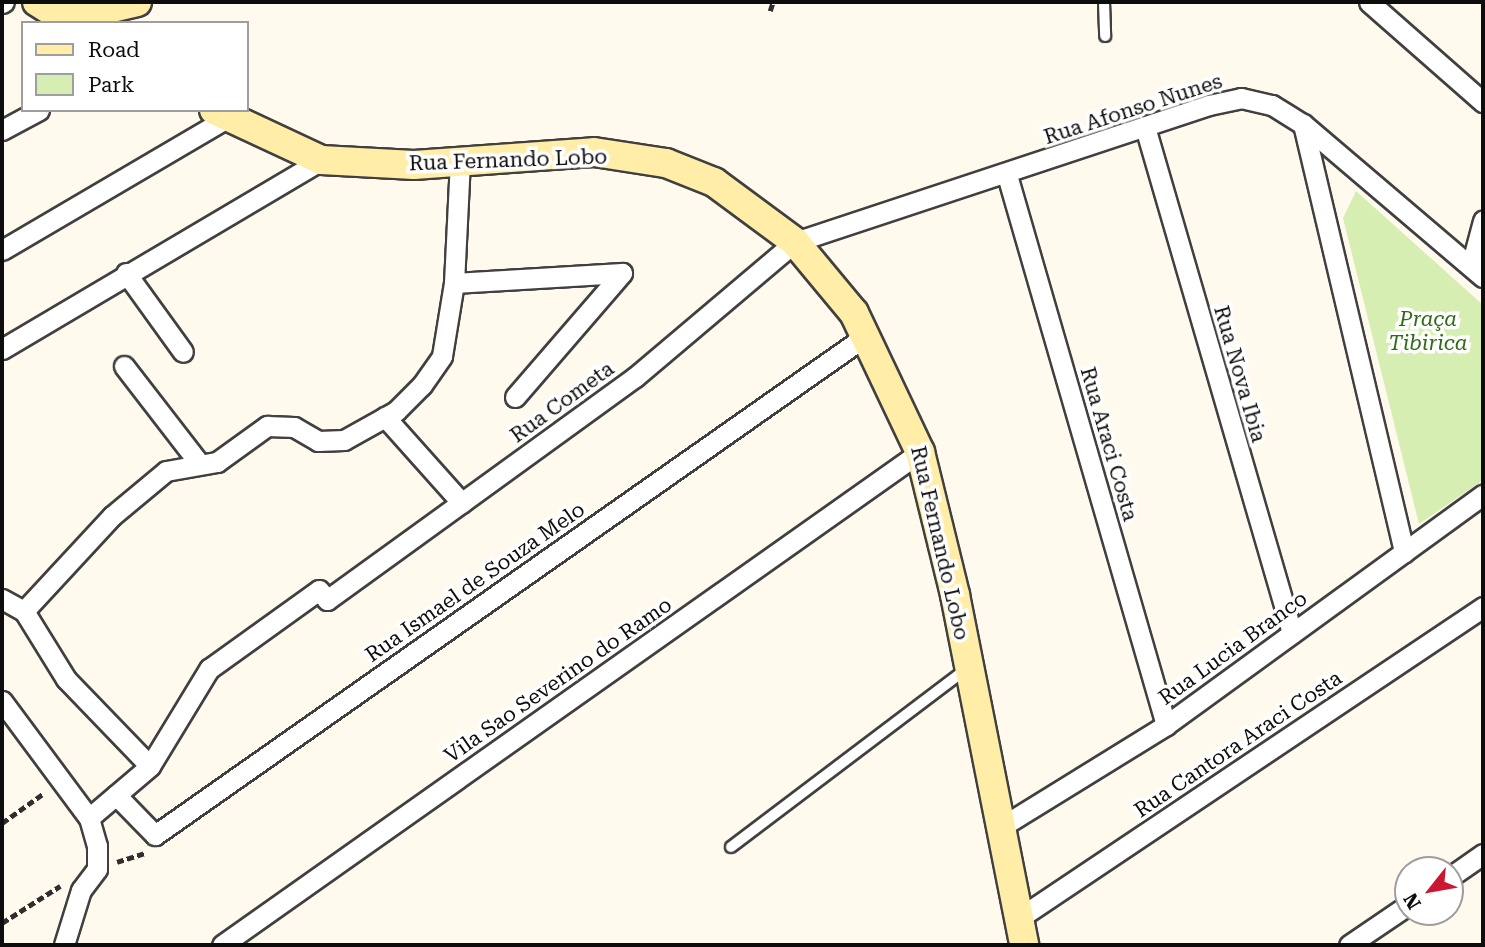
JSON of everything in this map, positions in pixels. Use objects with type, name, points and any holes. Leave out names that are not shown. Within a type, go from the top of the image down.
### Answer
[{"type":"main road","points":[[37,2],[67,21],[137,2]]},
{"type":"main road","name":"Rua Fernando Lobo","points":[[220,114],[321,160],[460,162],[594,152],[666,163],[714,182],[795,242],[867,335],[920,452],[968,668],[1021,932]]},
{"type":"street","points":[[1369,2],[1483,102]]},
{"type":"street","name":"Rua Afonso Nunes","points":[[795,242],[1241,98],[1272,105],[1303,124],[1477,271]]},
{"type":"street","points":[[2,130],[35,112]]},
{"type":"street","points":[[2,250],[220,114]]},
{"type":"street","points":[[1303,124],[1404,552]]},
{"type":"street","name":"Rua Nova Ibia","points":[[1145,127],[1292,634]]},
{"type":"street","points":[[2,349],[126,273],[321,160]]},
{"type":"street","points":[[24,611],[139,494],[166,471],[199,463],[217,463],[267,426],[294,426],[330,443],[385,417],[422,385],[442,356],[454,283],[460,162]]},
{"type":"street","name":"Rua Araci Costa","points":[[1007,175],[1166,725]]},
{"type":"street","points":[[1477,271],[1483,220]]},
{"type":"street","name":"Rua Cometa","points":[[150,766],[209,669],[318,590],[327,600],[347,587],[635,377],[795,242]]},
{"type":"street","points":[[126,273],[183,352]]},
{"type":"street","points":[[454,283],[622,273],[515,397]]},
{"type":"street","name":"Rua Ismael de Souza Melo","points":[[116,795],[155,835],[867,335]]},
{"type":"street","points":[[124,366],[199,463]]},
{"type":"street","points":[[385,417],[462,503]]},
{"type":"street","name":"Vila Sao Severino do Ramo","points":[[222,945],[920,452]]},
{"type":"street","name":"Rua Lucia Branco","points":[[1001,827],[1166,725],[1483,495]]},
{"type":"street","points":[[2,599],[24,611],[66,679],[150,766],[89,818]]},
{"type":"street","name":"Rua Cantora Araci Costa","points":[[1021,932],[1483,607]]},
{"type":"street","points":[[2,701],[58,783],[89,818],[97,869],[81,890],[64,945]]},
{"type":"street","points":[[1464,867],[1483,854]]},
{"type":"street","points":[[1349,945],[1394,914]]},
{"type":"lane","points":[[1104,2],[1105,36]]},
{"type":"lane","points":[[731,847],[968,668]]},
{"type":"path","points":[[770,10],[773,2]]},
{"type":"path","points":[[2,822],[58,783]]},
{"type":"green space","name":"Praça Tibirica","points":[[1356,191],[1483,305],[1483,480],[1419,524],[1343,218]]}]
